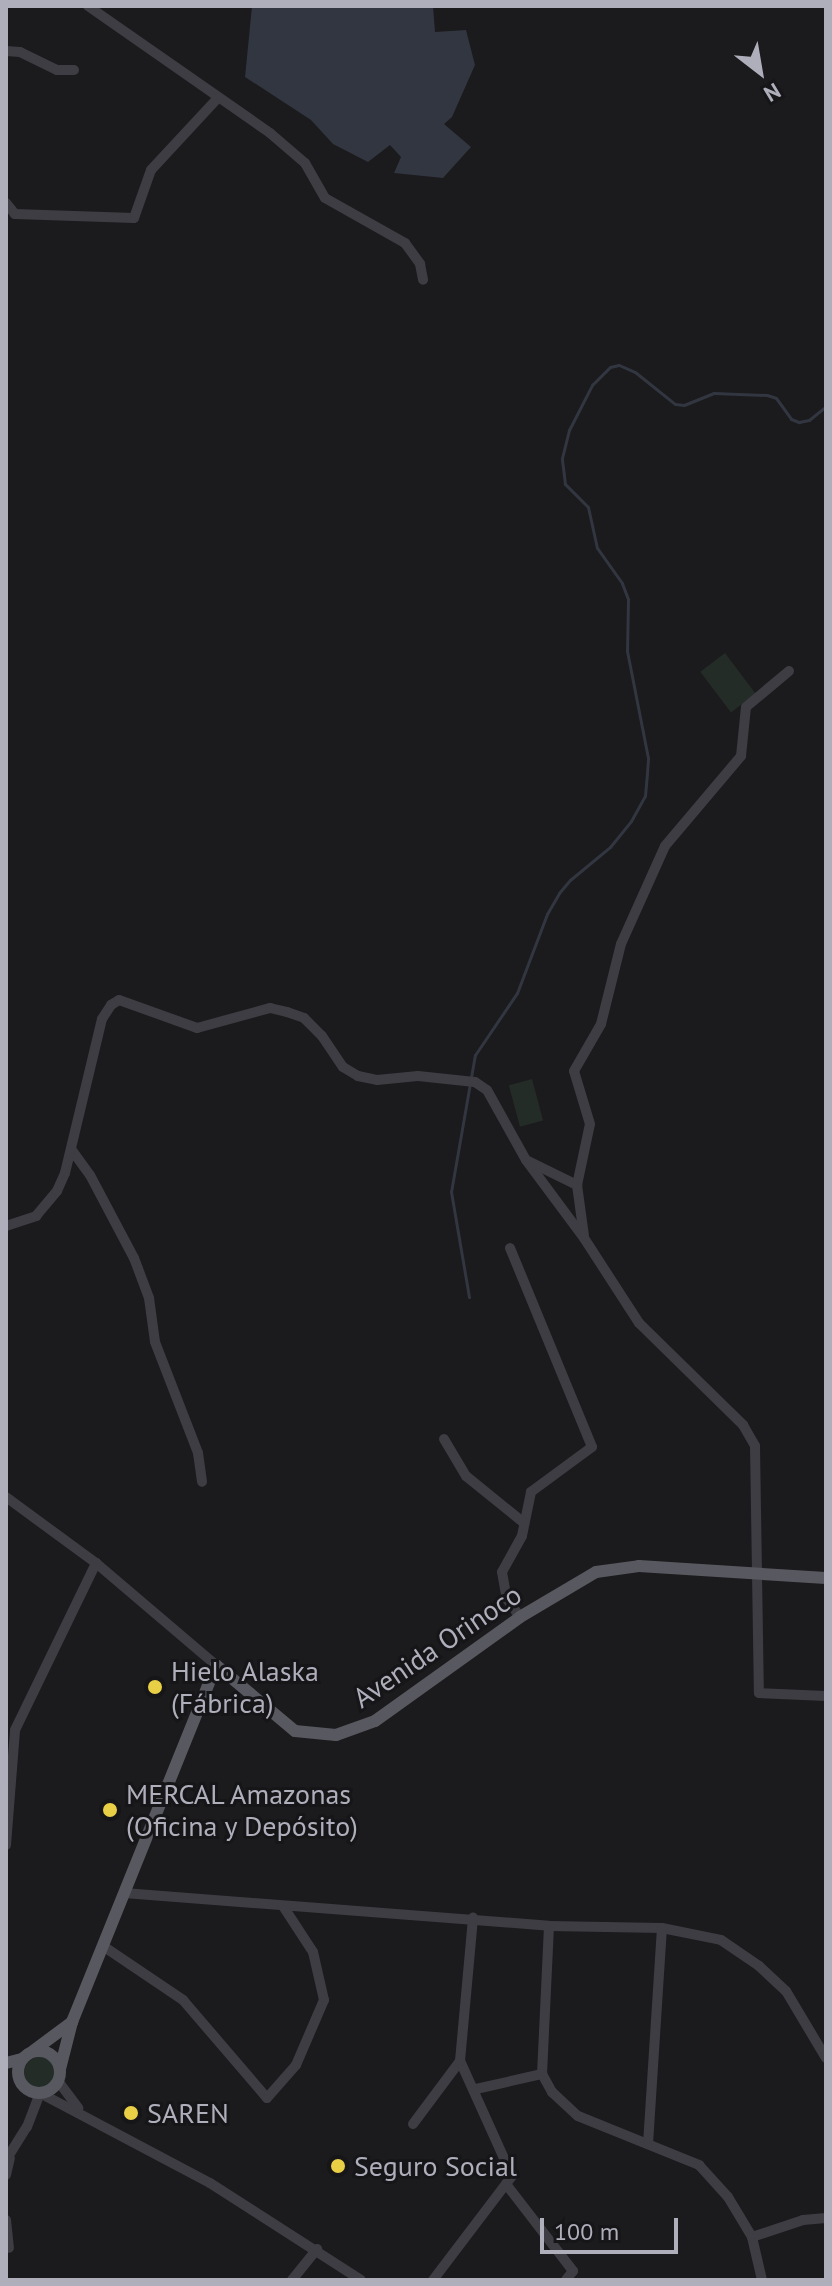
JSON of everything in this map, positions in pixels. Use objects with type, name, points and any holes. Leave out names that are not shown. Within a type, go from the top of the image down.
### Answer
[{"type":"main road","name":"Avenida Orinoco","points":[[216,1665],[295,1731],[336,1735],[375,1721],[520,1617],[585,1578],[614,1568],[826,1578]]},
{"type":"main road","points":[[72,2022],[25,2056],[18,2067],[21,2084],[29,2091],[40,2093],[51,2089],[59,2075],[72,2022],[216,1665]]},
{"type":"main road","points":[[6,2063],[25,2056],[48,2053],[59,2075]]},
{"type":"main road","points":[[6,2084],[21,2084]]},
{"type":"street","points":[[88,6],[270,133],[305,163],[325,198],[405,243],[420,264],[423,280]]},
{"type":"street","points":[[6,51],[20,52],[57,70],[74,70]]},
{"type":"street","points":[[6,203],[15,214],[134,218],[151,170],[218,98]]},
{"type":"street","points":[[584,1238],[577,1185],[590,1124],[574,1071],[601,1024],[621,944],[665,846],[741,756],[746,707],[789,671]]},
{"type":"street","points":[[6,1226],[36,1216],[48,1204],[65,1173],[102,1019],[111,1005],[119,1000],[197,1028],[270,1008],[304,1018],[322,1036],[343,1067],[358,1076],[392,1081],[418,1076],[475,1082],[487,1090],[526,1160],[584,1238],[639,1323],[743,1425],[755,1446],[759,1693],[826,1696]]},
{"type":"street","points":[[71,1149],[90,1175],[134,1258],[149,1298],[155,1342],[198,1453],[202,1482]]},
{"type":"street","points":[[526,1160],[577,1185]]},
{"type":"street","points":[[510,1248],[592,1447],[536,1485],[531,1492],[522,1536],[502,1572],[507,1599],[520,1617]]},
{"type":"street","points":[[444,1439],[466,1476],[524,1523]]},
{"type":"street","name":"Avenida Orinoco","points":[[6,1497],[96,1563],[216,1665]]},
{"type":"street","points":[[6,1845],[15,1730],[96,1563]]},
{"type":"street","points":[[124,1893],[549,1926],[662,1928],[721,1940],[759,1966],[786,1991],[826,2058]]},
{"type":"street","points":[[103,1946],[183,2000],[267,2098],[296,2065],[324,2000],[313,1952],[283,1906]]},
{"type":"street","points":[[413,2124],[460,2061],[473,1918]]},
{"type":"street","points":[[549,1926],[542,2074],[552,2092],[578,2116],[699,2165],[728,2197],[752,2237],[762,2280]]},
{"type":"street","points":[[648,2144],[662,1928]]},
{"type":"street","points":[[433,2280],[512,2176],[476,2089],[460,2061]]},
{"type":"street","points":[[476,2089],[542,2074]]},
{"type":"street","points":[[59,2075],[83,2113]]},
{"type":"street","points":[[6,2175],[8,2159],[27,2127],[40,2093],[83,2113],[210,2183],[361,2280]]},
{"type":"street","points":[[506,2184],[573,2271],[566,2280]]},
{"type":"street","points":[[752,2237],[803,2220],[826,2218]]},
{"type":"street","points":[[6,2220],[9,2248]]},
{"type":"street","points":[[292,2280],[317,2249]]},
{"type":"shaded area","points":[[252,6],[433,6],[435,32],[466,30],[475,65],[452,117],[444,124],[471,147],[443,178],[394,173],[401,157],[390,145],[368,162],[333,144],[311,120],[245,77]]},
{"type":"shaded area","points":[[725,653],[756,694],[731,712],[700,672]]},
{"type":"shaded area","points":[[532,1079],[543,1121],[520,1127],[509,1085]]},
{"type":"shaded area","points":[[40,2057],[51,2062],[56,2073],[51,2084],[40,2089],[29,2084],[24,2073],[29,2062]]},
{"type":"waterway","points":[[469,1297],[451,1192],[475,1055],[517,993],[547,914],[559,893],[610,847],[631,821],[645,796],[648,758],[627,651],[628,599],[622,583],[597,548],[588,507],[565,484],[562,458],[569,430],[592,385],[610,367],[619,365],[635,372],[675,404],[684,405],[714,393],[767,395],[776,398],[791,419],[799,422],[809,420],[826,406]]},
{"type":"place","name":"Hielo Alaska (Fábrica)","points":[[155,1687]]},
{"type":"place","name":"MERCAL Amazonas (Oficina y Depósito)","points":[[110,1810]]},
{"type":"place","name":"SAREN","points":[[131,2113]]},
{"type":"place","name":"Seguro Social","points":[[338,2166]]}]
